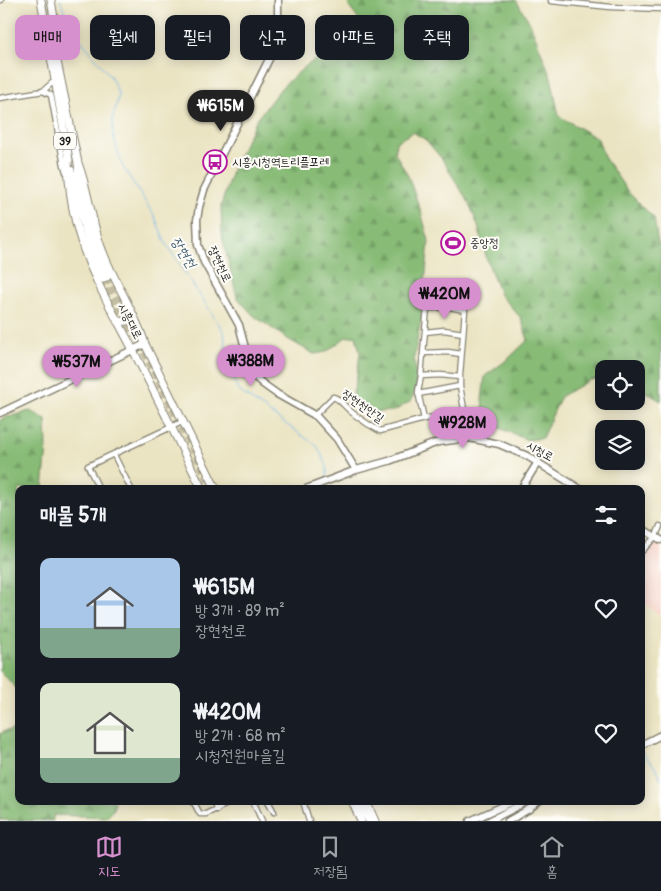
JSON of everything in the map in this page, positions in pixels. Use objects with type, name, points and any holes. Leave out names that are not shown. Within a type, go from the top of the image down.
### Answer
[{"type":"main road","name":"시흥대로","points":[[36,0],[52,84],[58,101]]},
{"type":"main road","name":"시흥대로","points":[[41,0],[68,155],[89,246],[95,263],[105,278],[94,245],[79,181],[78,162],[46,0]]},
{"type":"main road","name":"시흥대로","points":[[51,0],[62,64],[64,91]]},
{"type":"main road","name":"시흥대로","points":[[68,155],[68,176],[75,218],[84,249],[97,281],[171,426],[199,485]]},
{"type":"main road","name":"시흥대로","points":[[78,162],[85,180],[97,238],[112,275],[141,330],[145,344],[214,485]]},
{"type":"main road","points":[[118,321],[127,322],[134,316]]},
{"type":"main road","points":[[354,805],[361,821]]},
{"type":"main road","points":[[361,805],[368,821]]},
{"type":"main road","points":[[368,805],[375,821]]},
{"type":"street","name":"장현천로","points":[[278,0],[278,32],[275,47],[204,190],[199,207],[198,245],[204,262],[239,326],[250,367],[255,377],[277,394],[314,416],[337,439],[356,470]]},
{"type":"street","points":[[551,0],[611,7],[661,9]]},
{"type":"street","points":[[611,7],[612,0]]},
{"type":"street","points":[[0,98],[43,91],[52,84]]},
{"type":"street","points":[[43,91],[51,95],[64,165],[68,176]]},
{"type":"street","points":[[424,419],[418,394],[427,308],[465,310],[460,386],[469,438]]},
{"type":"street","points":[[425,332],[444,330],[463,333]]},
{"type":"street","points":[[0,412],[145,344]]},
{"type":"street","points":[[423,353],[448,352],[461,354]]},
{"type":"street","points":[[421,376],[460,377]]},
{"type":"street","points":[[418,394],[460,386]]},
{"type":"street","name":"장현천안길","points":[[314,416],[333,397],[337,397],[356,416],[380,431],[424,419],[465,411]]},
{"type":"street","points":[[97,485],[88,466],[182,422]]},
{"type":"street","name":"시청로","points":[[315,485],[356,470],[389,461],[438,442],[469,438],[499,444],[527,456],[574,485]]},
{"type":"street","points":[[114,454],[129,485]]},
{"type":"street","points":[[524,485],[538,462]]},
{"type":"street","points":[[645,549],[659,538],[660,526]]},
{"type":"street","points":[[645,530],[659,538]]},
{"type":"street","points":[[645,743],[661,735]]},
{"type":"street","points":[[195,805],[200,814],[206,814],[226,805]]},
{"type":"street","points":[[215,805],[217,810]]},
{"type":"street","points":[[255,805],[262,821]]},
{"type":"street","points":[[270,805],[274,812]]},
{"type":"street","points":[[304,805],[309,821]]},
{"type":"street","points":[[470,821],[505,805]]},
{"type":"street","points":[[489,821],[520,805]]},
{"type":"street","points":[[508,821],[534,805]]},
{"type":"shaded area","points":[[655,542],[661,547],[661,616],[645,604],[645,554]]},
{"type":"green space","points":[[348,0],[516,0],[530,23],[551,77],[559,116],[598,139],[604,157],[628,192],[654,218],[658,244],[661,246],[661,401],[645,391],[645,360],[595,360],[595,379],[590,380],[561,396],[542,438],[528,440],[485,424],[482,399],[485,376],[507,360],[528,340],[521,318],[500,295],[469,203],[442,159],[426,140],[413,132],[396,142],[395,153],[408,176],[429,241],[422,314],[414,358],[417,387],[411,401],[394,411],[375,412],[356,405],[353,394],[360,353],[356,336],[346,337],[326,352],[314,354],[286,338],[253,315],[237,297],[222,236],[221,206],[232,171],[256,120],[282,87],[307,65],[316,60],[394,60],[394,15],[355,15],[349,7]]},
{"type":"green space","points":[[30,411],[46,419],[47,447],[43,485],[15,485],[15,687],[0,671],[0,420]]},
{"type":"green space","points":[[15,730],[15,805],[114,805],[114,809],[106,817],[53,815],[53,821],[0,820],[0,734]]},
{"type":"waterway","name":"장현천","points":[[60,0],[71,28],[111,77],[119,95],[113,117],[113,135],[122,165],[155,217],[165,242],[224,332],[228,368],[239,391],[317,446],[327,466],[327,478]]},
{"type":"waterway","name":"장현천","points":[[645,756],[658,771],[661,779]]},
{"type":"tunnel","points":[[107,277],[210,485]]},
{"type":"tunnel","points":[[103,279],[131,337]]},
{"type":"place","name":"시흥시청역트리플포레","points":[[215,162]]},
{"type":"place","name":"중앙정","points":[[453,243]]}]
